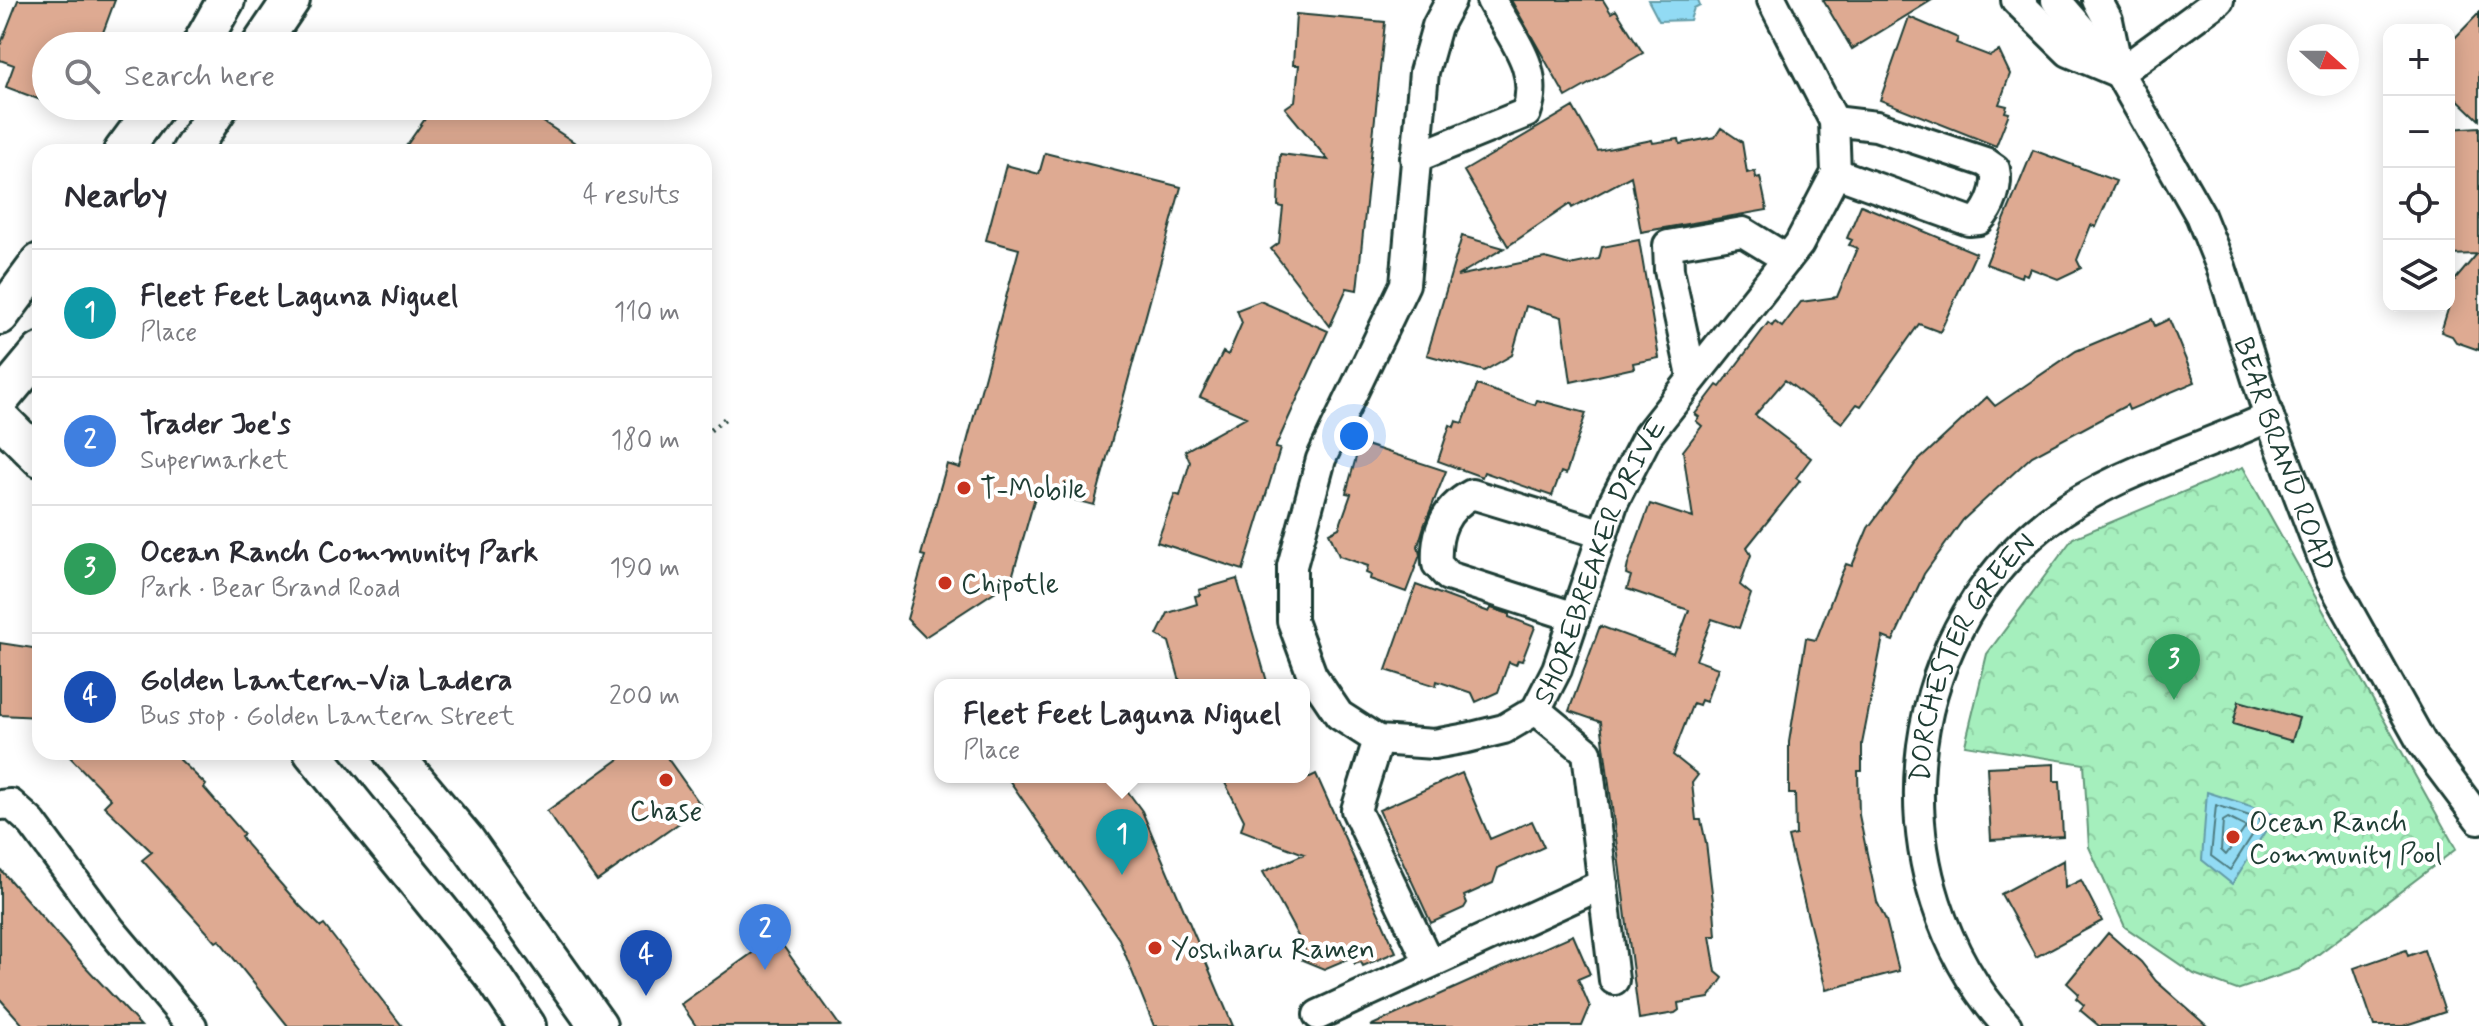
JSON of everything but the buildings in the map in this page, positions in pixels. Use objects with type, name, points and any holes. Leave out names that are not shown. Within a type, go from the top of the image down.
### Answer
[{"type":"main road","points":[[208,32],[226,0]]},
{"type":"main road","points":[[269,32],[291,0]]},
{"type":"main road","points":[[128,144],[146,120]]},
{"type":"main road","points":[[195,144],[211,120]]},
{"type":"main road","points":[[32,273],[0,318],[32,350]]},
{"type":"main road","points":[[0,400],[32,365]]},
{"type":"main road","points":[[0,418],[32,450]]},
{"type":"main road","points":[[318,760],[494,977],[527,1026]]},
{"type":"main road","points":[[399,760],[465,839],[598,1026]]},
{"type":"street","name":"SHOREBREAKER DRIVE","points":[[1451,0],[1437,26],[1424,72],[1405,284],[1321,459],[1292,566],[1292,621],[1312,675],[1339,715],[1378,740],[1434,744],[1504,729],[1536,710],[1557,669],[1614,501],[1648,435],[1799,244],[1836,173],[1834,121],[1772,0]]},
{"type":"street","points":[[1415,158],[1526,113],[1533,94],[1532,75],[1491,0]]},
{"type":"street","points":[[2016,0],[2069,52],[2119,73]]},
{"type":"street","points":[[2056,0],[2119,73]]},
{"type":"street","name":"BEAR BRAND ROAD","points":[[2097,0],[2108,20],[2119,73],[2200,215],[2221,267],[2269,417],[2331,580],[2422,743],[2479,819]]},
{"type":"street","points":[[2119,73],[2219,0]]},
{"type":"street","points":[[1834,121],[1876,126],[1985,162],[1995,169],[1998,181],[1985,213],[1979,220],[1969,221],[1836,173]]},
{"type":"street","points":[[1692,376],[1669,270],[1668,245],[1743,232],[1787,259]]},
{"type":"street","name":"DORCHESTER GREEN","points":[[2007,1026],[1968,973],[1950,940],[1936,903],[1922,849],[1918,791],[1922,730],[1936,676],[1950,644],[1990,580],[2053,518],[2108,484],[2269,417]]},
{"type":"street","points":[[1575,617],[1448,576],[1437,564],[1436,547],[1446,514],[1472,494],[1603,534]]},
{"type":"street","points":[[1536,710],[1587,752],[1614,980]]},
{"type":"street","points":[[1378,740],[1356,810],[1429,963]]},
{"type":"street","points":[[0,805],[11,804],[32,823],[111,930],[192,1026]]},
{"type":"street","points":[[1318,1015],[1603,884]]},
{"type":"path","points":[[712,429],[727,417]]},
{"type":"green space","points":[[2243,467],[2456,849],[2299,969],[2237,990],[2194,974],[2125,927],[2089,847],[2084,764],[1965,745],[1987,654],[2073,538]]},
{"type":"water","points":[[1648,0],[1698,0],[1700,5],[1694,8],[1690,20],[1659,21]]},
{"type":"water","name":"Ocean Ranch Community Pool","points":[[2207,792],[2276,814],[2232,884],[2202,860]]},
{"type":"place","name":"T-Mobile","points":[[964,488]]},
{"type":"place","name":"Chipotle","points":[[945,583]]},
{"type":"place","name":"Ocean Ranch Community Park","points":[[2174,700]]},
{"type":"place","name":"Chase","points":[[666,780]]},
{"type":"place","name":"Ocean Ranch Community Pool","points":[[2233,837]]},
{"type":"place","name":"Fleet Feet Laguna Niguel","points":[[1122,875]]},
{"type":"place","name":"Yoshiharu Ramen","points":[[1155,948]]},
{"type":"place","name":"Trader Joe's","points":[[765,970]]},
{"type":"place","name":"Golden Lantern-Via Ladera","points":[[646,996]]}]
